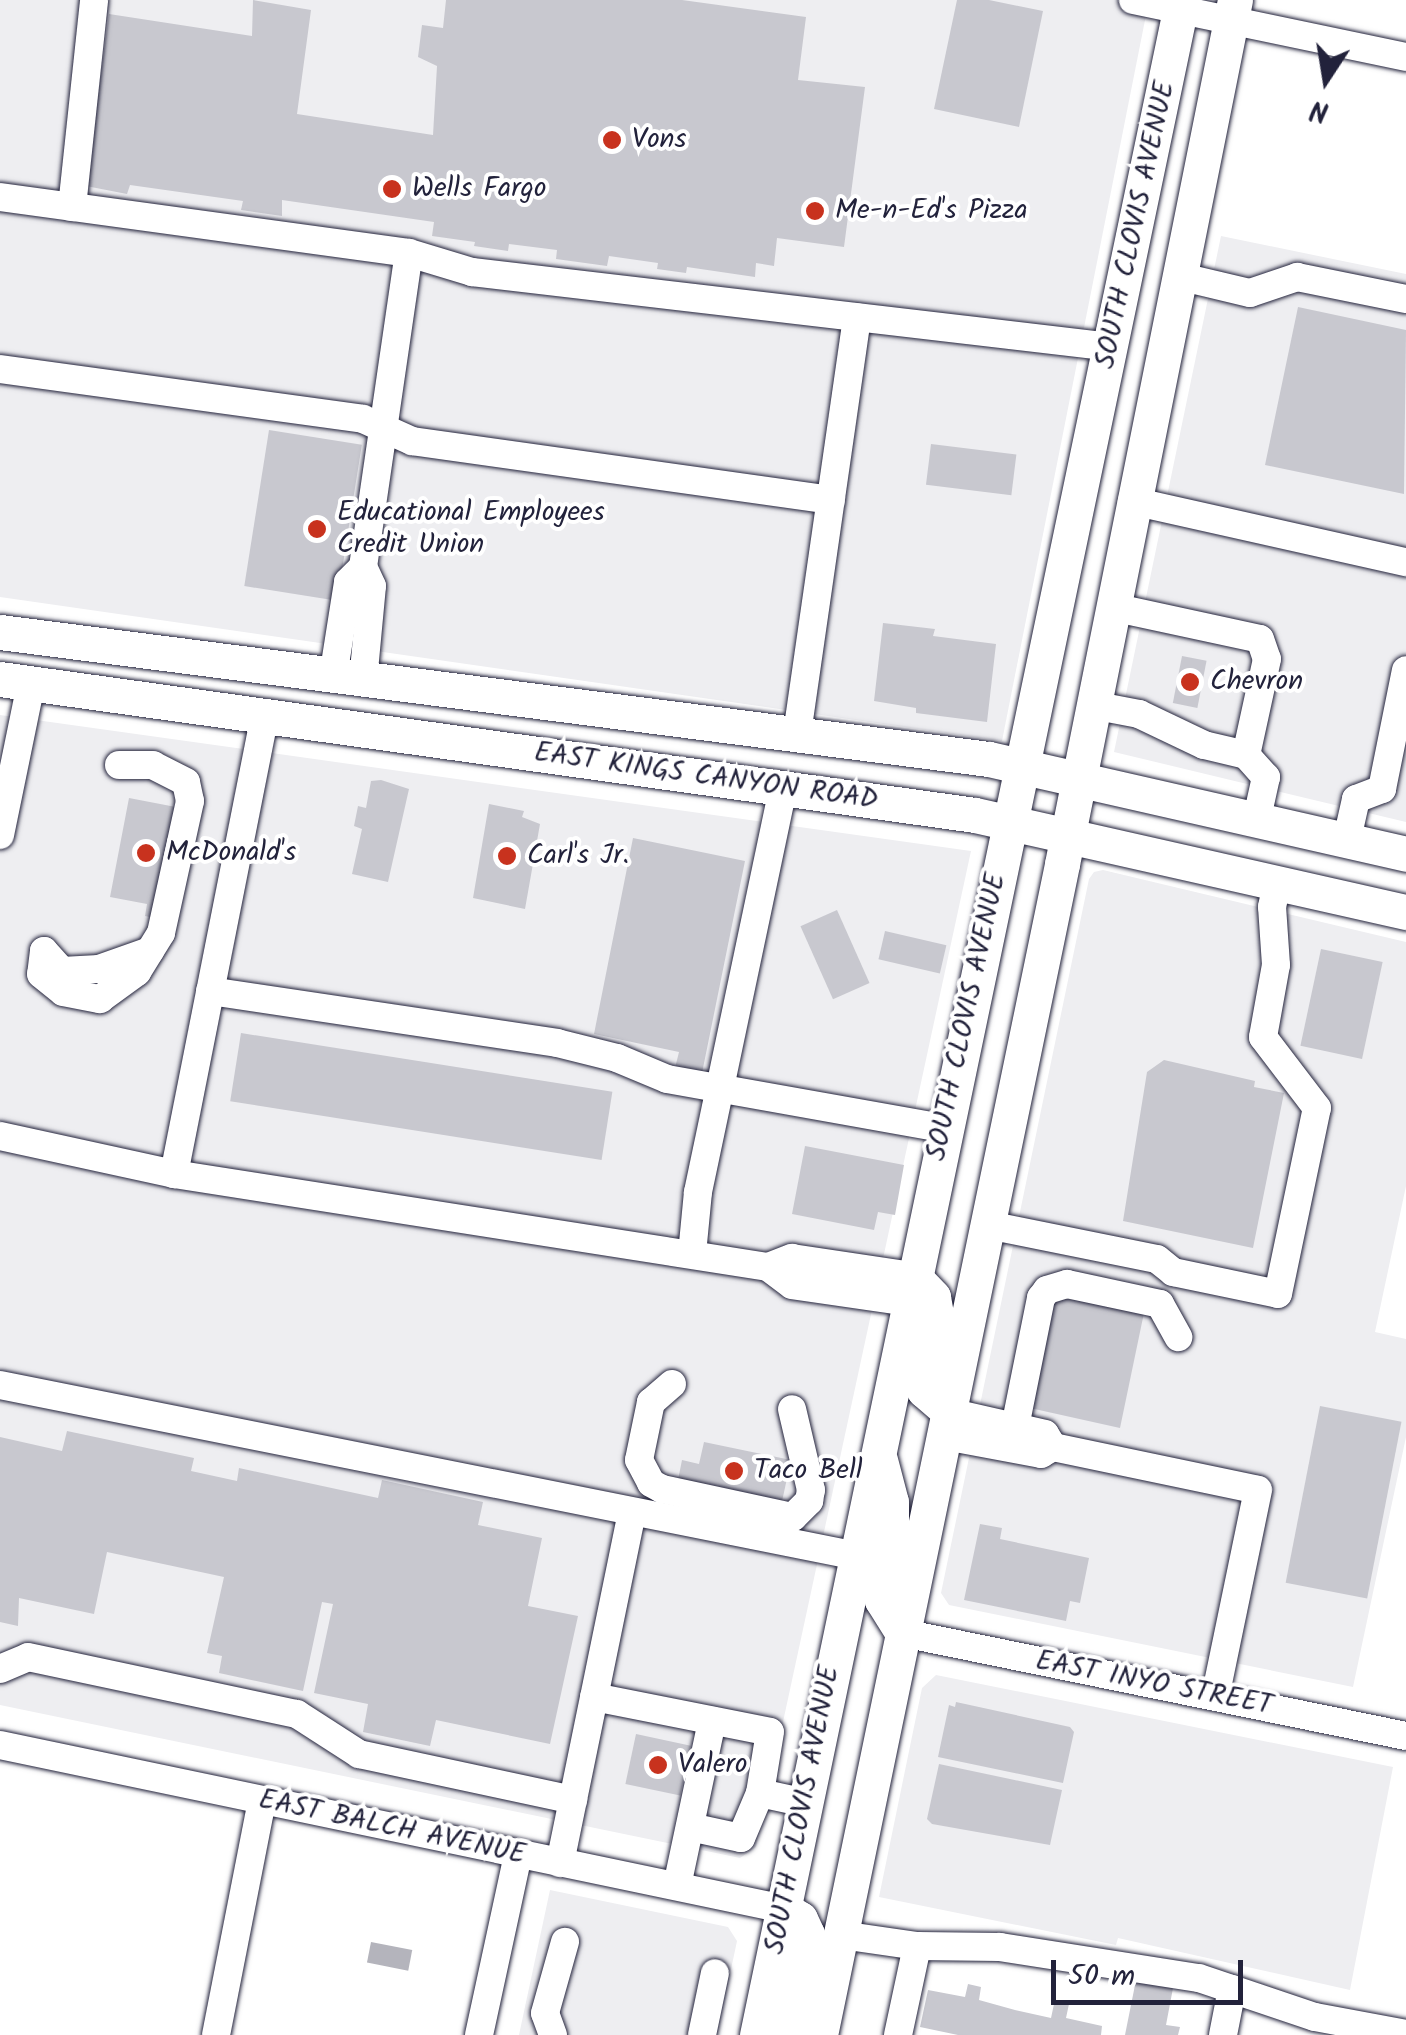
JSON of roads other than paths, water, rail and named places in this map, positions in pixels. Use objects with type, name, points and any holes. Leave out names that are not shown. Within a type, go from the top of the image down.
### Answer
[{"type":"main road","name":"SOUTH CLOVIS AVENUE","points":[[758,2035],[876,1450],[1181,5]]},
{"type":"main road","name":"SOUTH CLOVIS AVENUE","points":[[820,2035],[1233,10]]},
{"type":"main road","name":"EAST KINGS CANYON ROAD","points":[[0,632],[1023,766],[1406,854]]},
{"type":"main road","points":[[15,681],[62,666],[311,695],[348,679]]},
{"type":"main road","name":"EAST KINGS CANYON ROAD","points":[[15,681],[1009,822],[1406,912]]},
{"type":"main road","points":[[911,1289],[933,1297],[936,1314],[924,1390],[947,1424]]},
{"type":"main road","points":[[876,1450],[891,1502],[880,1582],[882,1600],[903,1633]]},
{"type":"main road","points":[[784,1908],[800,1919],[806,1934],[789,2035]]},
{"type":"street","points":[[72,206],[94,0]]},
{"type":"street","points":[[1133,0],[1233,10],[1406,58]]},
{"type":"street","points":[[0,198],[410,252],[472,272],[1111,347]]},
{"type":"street","points":[[348,679],[372,586],[363,567],[410,252]]},
{"type":"street","points":[[1178,276],[1250,293],[1297,277],[1406,299]]},
{"type":"street","points":[[798,734],[857,317]]},
{"type":"street","points":[[0,369],[363,420],[412,441],[831,500]]},
{"type":"street","points":[[1132,501],[1406,562]]},
{"type":"street","points":[[1112,608],[1260,640],[1268,659],[1246,755]]},
{"type":"street","points":[[1347,839],[1356,799],[1382,789],[1406,670]]},
{"type":"street","points":[[0,836],[15,681]]},
{"type":"street","points":[[1092,705],[1139,714],[1204,745],[1246,755],[1266,777],[1257,818]]},
{"type":"street","points":[[174,1174],[265,716]]},
{"type":"street","points":[[44,951],[41,974],[63,992],[100,999],[137,972],[152,950],[170,902],[190,801],[186,782],[174,774],[152,765],[119,765]]},
{"type":"street","points":[[692,1254],[698,1192],[782,788]]},
{"type":"street","points":[[988,1225],[1157,1259],[1173,1272],[1278,1294],[1317,1108],[1263,1037],[1276,965],[1272,907],[1278,883]]},
{"type":"street","points":[[210,990],[557,1043],[617,1058],[667,1079],[944,1128]]},
{"type":"street","points":[[0,1136],[174,1174],[768,1268],[792,1258],[911,1289]]},
{"type":"street","points":[[1015,1427],[1042,1298],[1048,1290],[1067,1284],[1160,1304],[1178,1337]]},
{"type":"street","points":[[672,1384],[650,1402],[638,1460],[650,1483],[792,1517],[809,1500],[811,1490],[792,1409]]},
{"type":"street","points":[[0,1385],[857,1556]]},
{"type":"street","points":[[947,1424],[1015,1427],[1044,1434],[1053,1447]]},
{"type":"street","points":[[947,1424],[1040,1454],[1053,1447],[1258,1490],[1215,1697]]},
{"type":"street","points":[[560,1862],[632,1512]]},
{"type":"street","name":"EAST INYO STREET","points":[[903,1633],[1406,1736]]},
{"type":"street","points":[[0,1669],[28,1657],[297,1714],[359,1754],[573,1800]]},
{"type":"street","points":[[594,1698],[770,1732],[760,1793],[740,1838],[690,1826]]},
{"type":"street","points":[[677,1886],[712,1721]]},
{"type":"street","name":"EAST BALCH AVENUE","points":[[0,1745],[784,1908]]},
{"type":"street","points":[[760,1793],[806,1803]]},
{"type":"street","points":[[216,2035],[262,1801]]},
{"type":"street","points":[[479,2035],[518,1854]]},
{"type":"street","points":[[841,1935],[917,1946],[1000,1947],[1199,1978],[1314,2017],[1406,2034]]},
{"type":"street","points":[[553,2035],[545,2014],[564,1942]]},
{"type":"street","points":[[898,2035],[917,1946]]},
{"type":"street","points":[[702,2035],[715,1973]]},
{"type":"street","points":[[1223,2035],[1232,1989]]},
{"type":"place","name":"Vons","points":[[612,140]]},
{"type":"place","name":"Wells Fargo","points":[[392,189]]},
{"type":"place","name":"Me-n-Ed's Pizza","points":[[815,211]]},
{"type":"place","name":"Educational Employees Credit Union","points":[[317,529]]},
{"type":"place","name":"Chevron","points":[[1190,682]]},
{"type":"place","name":"McDonald's","points":[[146,853]]},
{"type":"place","name":"Carl's Jr.","points":[[507,856]]},
{"type":"place","name":"Taco Bell","points":[[734,1471]]},
{"type":"place","name":"Valero","points":[[658,1765]]}]
